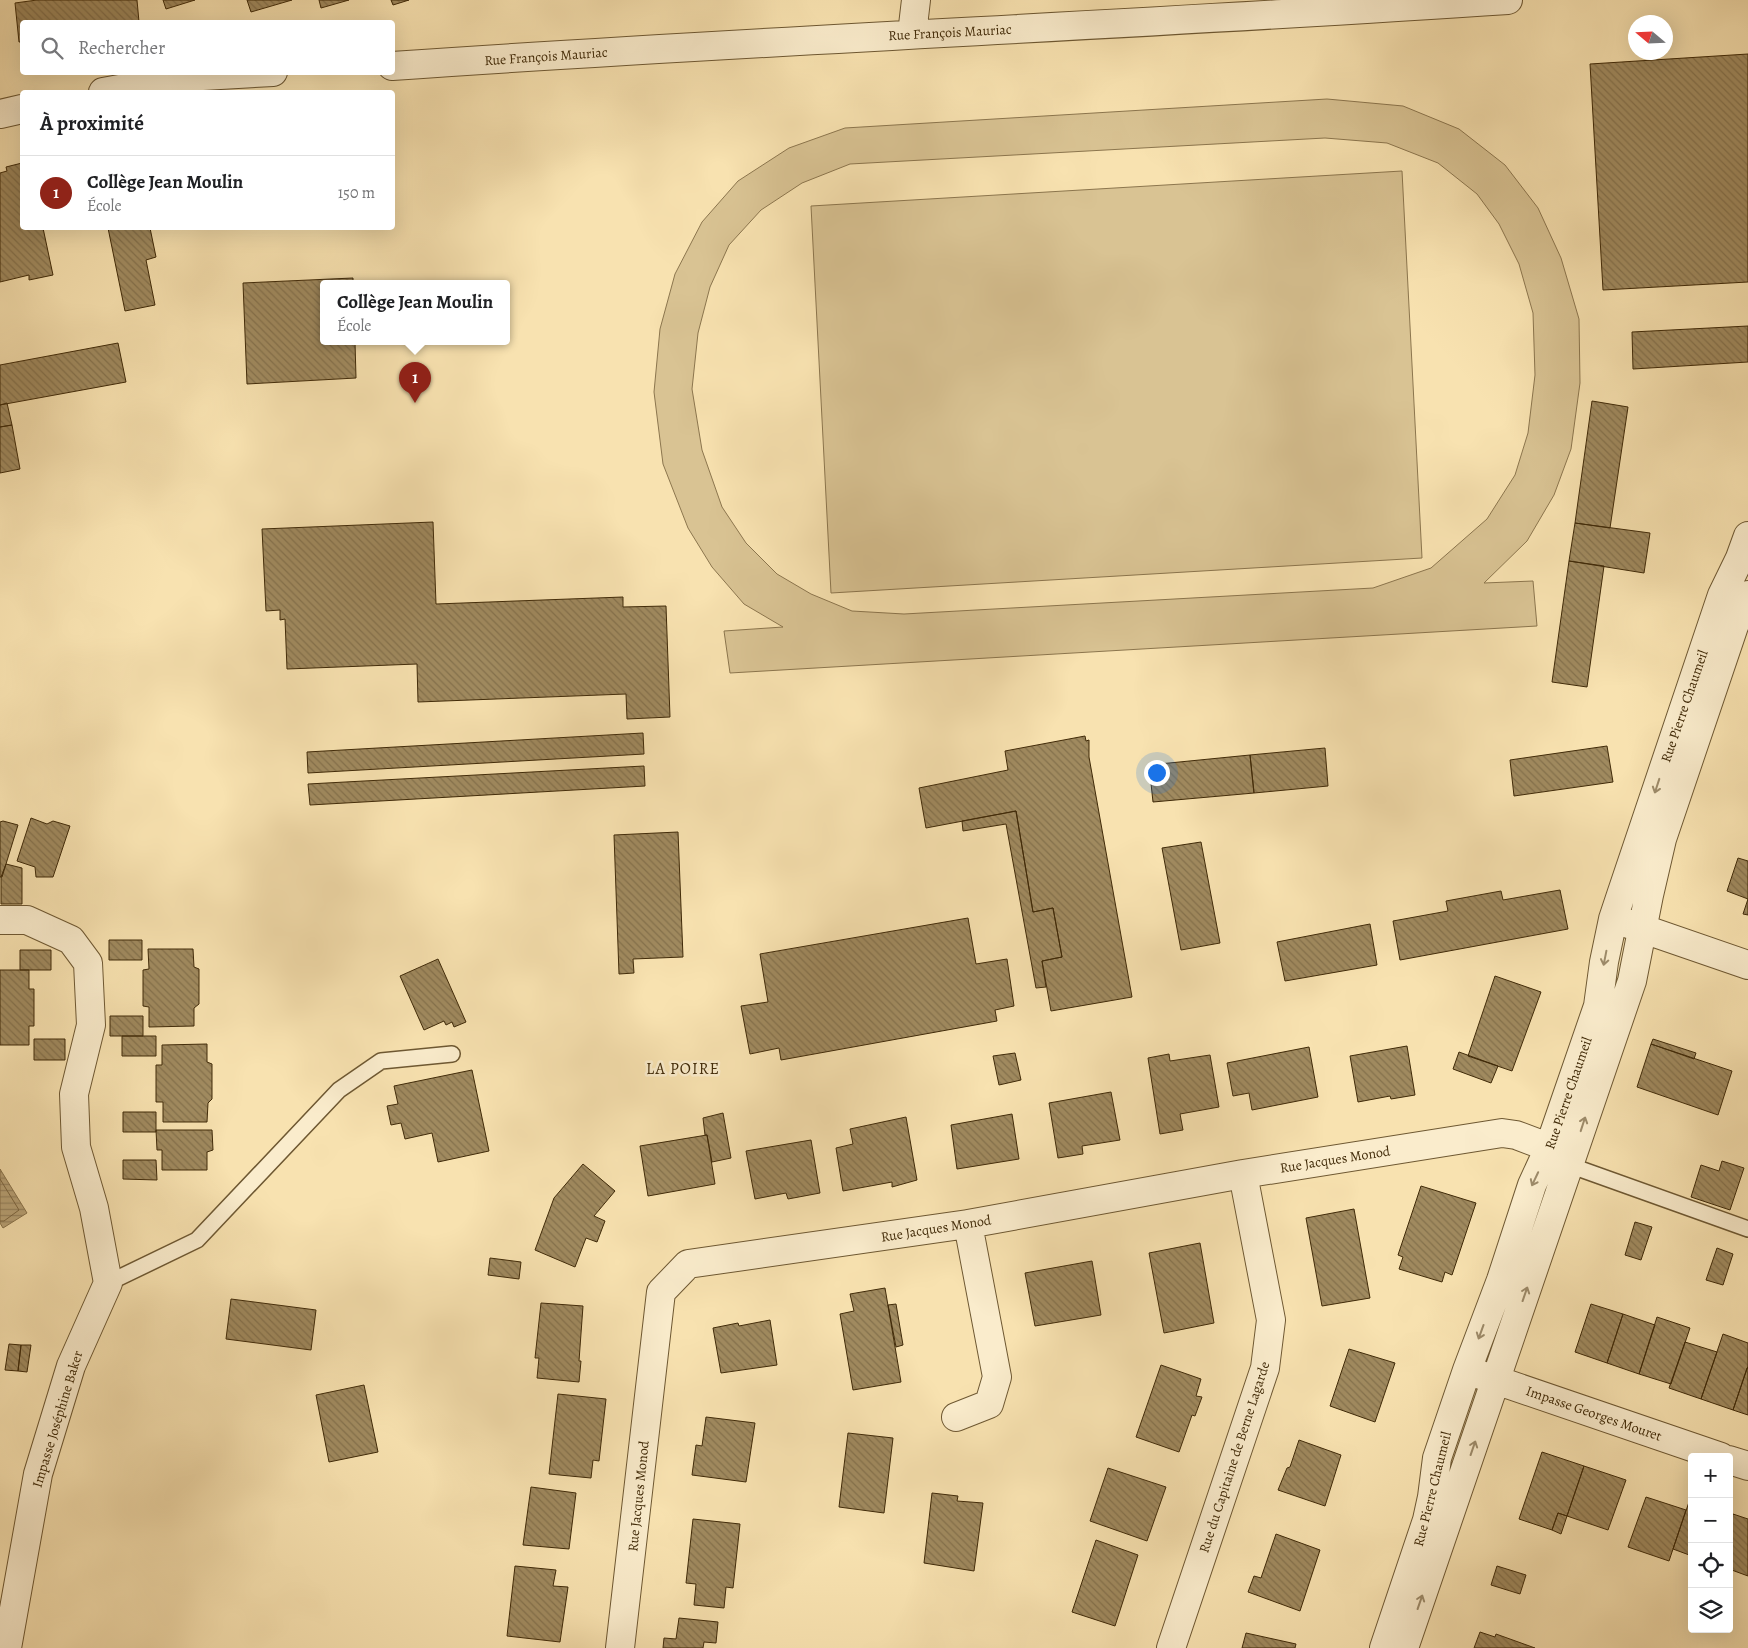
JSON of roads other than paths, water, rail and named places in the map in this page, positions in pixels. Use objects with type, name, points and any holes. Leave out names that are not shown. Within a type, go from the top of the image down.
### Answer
[{"type":"street","points":[[912,34],[916,0]]},
{"type":"street","name":"Rue François Mauriac","points":[[395,66],[603,52],[1508,0]]},
{"type":"street","points":[[114,90],[185,77],[220,75]]},
{"type":"street","points":[[0,114],[20,109]]},
{"type":"street","name":"Rue Pierre Chaumeil","points":[[1404,1648],[1496,1380],[1564,1156],[1598,1006],[1604,962],[1613,919],[1722,595],[1740,558],[1748,536]]},
{"type":"street","name":"Rue Pierre Chaumeil","points":[[1384,1648],[1427,1520],[1437,1458],[1467,1370],[1501,1280],[1532,1185],[1564,1156],[1632,981],[1662,839],[1734,626],[1748,595]]},
{"type":"street","points":[[1613,919],[1748,965]]},
{"type":"street","points":[[0,920],[27,920],[71,940],[88,963],[91,1024],[74,1094],[76,1147],[94,1208],[108,1283]]},
{"type":"street","name":"Rue Jacques Monod","points":[[620,1648],[661,1292],[688,1264],[968,1224],[1243,1174],[1502,1133],[1516,1135],[1564,1156]]},
{"type":"street","name":"Rue du Capitaine de Berne Lagarde","points":[[1170,1648],[1265,1368],[1271,1320],[1243,1174]]},
{"type":"street","points":[[956,1417],[989,1404],[997,1377],[968,1224]]},
{"type":"street","name":"Impasse Joséphine Baker","points":[[7,1648],[38,1474],[71,1366],[108,1283]]},
{"type":"street","name":"Impasse Georges Mouret","points":[[1467,1370],[1709,1453]]},
{"type":"street","points":[[1733,1461],[1748,1466]]},
{"type":"lane","points":[[108,1283],[197,1240],[339,1090],[381,1061],[452,1054]]},
{"type":"lane","points":[[1564,1156],[1748,1230]]},
{"type":"water","points":[[0,1169],[27,1213],[3,1228],[0,1223]]},
{"type":"place","name":"Collège Jean Moulin","points":[[415,403]]},
{"type":"district","name":"LA POIRE","points":[[683,1068]]}]
